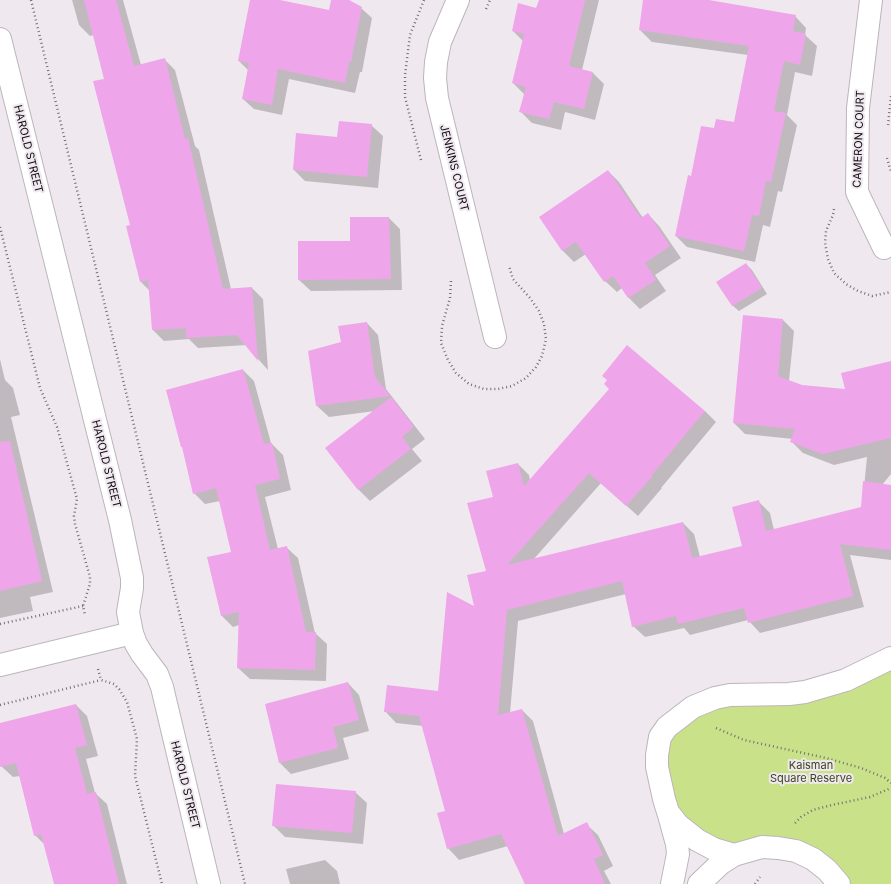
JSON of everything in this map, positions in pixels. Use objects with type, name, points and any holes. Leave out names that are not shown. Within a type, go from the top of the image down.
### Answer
[{"type":"street","name":"JENKINS COURT","points":[[458,0],[440,42],[436,62],[435,78],[437,98],[495,337]]},
{"type":"street","name":"CAMERON COURT","points":[[871,0],[858,108],[857,192],[884,248]]},
{"type":"street","name":"HAROLD STREET","points":[[0,39],[122,527],[132,578],[128,612],[132,633],[142,654],[158,674],[162,687],[209,884]]},
{"type":"street","points":[[0,665],[132,633]]},
{"type":"street","points":[[672,884],[678,854],[677,844],[664,799],[657,767],[660,737],[667,727],[693,707],[703,702],[730,695],[789,694],[805,692],[846,680],[891,658]]},
{"type":"street","points":[[668,812],[678,825],[696,840],[714,849],[734,855]]},
{"type":"street","points":[[699,884],[720,864],[734,855],[762,847],[796,851],[813,859],[827,870],[839,884]]},
{"type":"path","points":[[30,0],[245,884]]},
{"type":"path","points":[[887,132],[891,96]]},
{"type":"path","points":[[886,152],[891,172]]},
{"type":"path","points":[[0,227],[40,388],[57,427],[77,499],[74,516],[75,524],[90,577],[90,584],[83,606],[87,620]]},
{"type":"path","points":[[0,624],[83,606]]},
{"type":"path","points":[[98,666],[101,680]]},
{"type":"path","points":[[0,704],[101,680],[114,684],[127,702],[137,739],[135,776],[162,884]]},
{"type":"path","points":[[693,707],[715,727],[732,736],[826,758],[861,768],[884,778],[891,783]]},
{"type":"path","points":[[792,827],[801,817],[814,810],[870,797],[891,788]]},
{"type":"green space","name":"Kaisman Square Reserve","points":[[891,658],[891,884],[839,884],[813,859],[740,853],[668,812],[667,727],[678,718]]},
{"type":"building","points":[[84,0],[116,0],[134,66],[165,58],[185,139],[188,138],[223,289],[252,287],[258,361],[237,335],[186,338],[186,328],[152,330],[148,280],[140,282],[126,226],[130,225],[93,81],[104,79]]},
{"type":"building","points":[[250,0],[280,0],[329,10],[331,0],[349,0],[362,7],[351,62],[349,62],[345,83],[278,69],[272,105],[242,99],[249,63],[238,61]]},
{"type":"building","points":[[539,0],[585,0],[569,66],[593,72],[584,109],[554,102],[549,119],[519,112],[526,87],[512,83],[524,34],[512,31],[518,3],[536,8]]},
{"type":"building","points":[[643,0],[709,0],[796,15],[793,31],[806,34],[800,65],[784,61],[774,111],[786,113],[771,182],[766,181],[759,216],[752,215],[744,251],[675,236],[688,175],[691,176],[701,126],[714,128],[716,119],[734,122],[749,46],[639,30]]},
{"type":"building","points":[[339,121],[372,124],[367,177],[293,170],[296,133],[337,137]]},
{"type":"building","points":[[608,170],[641,218],[648,213],[670,246],[645,263],[656,280],[628,298],[613,276],[604,282],[576,242],[562,251],[539,217]]},
{"type":"building","points":[[350,217],[389,217],[391,279],[298,280],[298,241],[350,241]]},
{"type":"building","points":[[746,263],[762,288],[732,306],[716,282]]},
{"type":"building","points":[[743,315],[783,319],[778,376],[802,385],[845,389],[841,373],[891,361],[891,438],[823,454],[790,442],[795,429],[733,423]]},
{"type":"building","points":[[367,322],[375,377],[390,396],[316,406],[308,351],[341,342],[338,326]]},
{"type":"building","points":[[627,345],[705,411],[651,476],[652,477],[626,506],[589,473],[507,565],[683,522],[692,558],[742,546],[732,507],[759,500],[766,531],[861,507],[863,481],[891,485],[891,550],[840,544],[853,596],[748,623],[744,608],[678,624],[676,616],[632,627],[622,581],[507,610],[498,715],[522,709],[558,836],[587,822],[603,855],[594,859],[605,884],[525,884],[501,834],[447,849],[437,813],[445,811],[419,716],[384,712],[387,685],[438,691],[447,592],[474,606],[467,575],[486,571],[467,503],[493,497],[486,471],[518,463],[524,486],[609,389],[604,384],[607,380],[602,376]]},
{"type":"building","points":[[243,369],[264,444],[272,443],[280,479],[255,485],[270,550],[287,546],[306,632],[316,632],[315,670],[237,668],[239,612],[221,616],[207,557],[231,552],[216,488],[193,494],[166,390]]},
{"type":"building","points":[[391,397],[414,427],[402,437],[411,449],[358,490],[325,448]]},
{"type":"building","points":[[10,441],[42,581],[0,591],[0,442]]},
{"type":"building","points":[[348,682],[359,720],[333,727],[338,748],[279,763],[265,704]]},
{"type":"building","points":[[76,704],[87,745],[75,748],[87,794],[96,792],[119,884],[54,884],[41,834],[34,836],[16,763],[0,767],[0,723]]},
{"type":"building","points":[[276,784],[356,791],[352,833],[272,826]]}]
